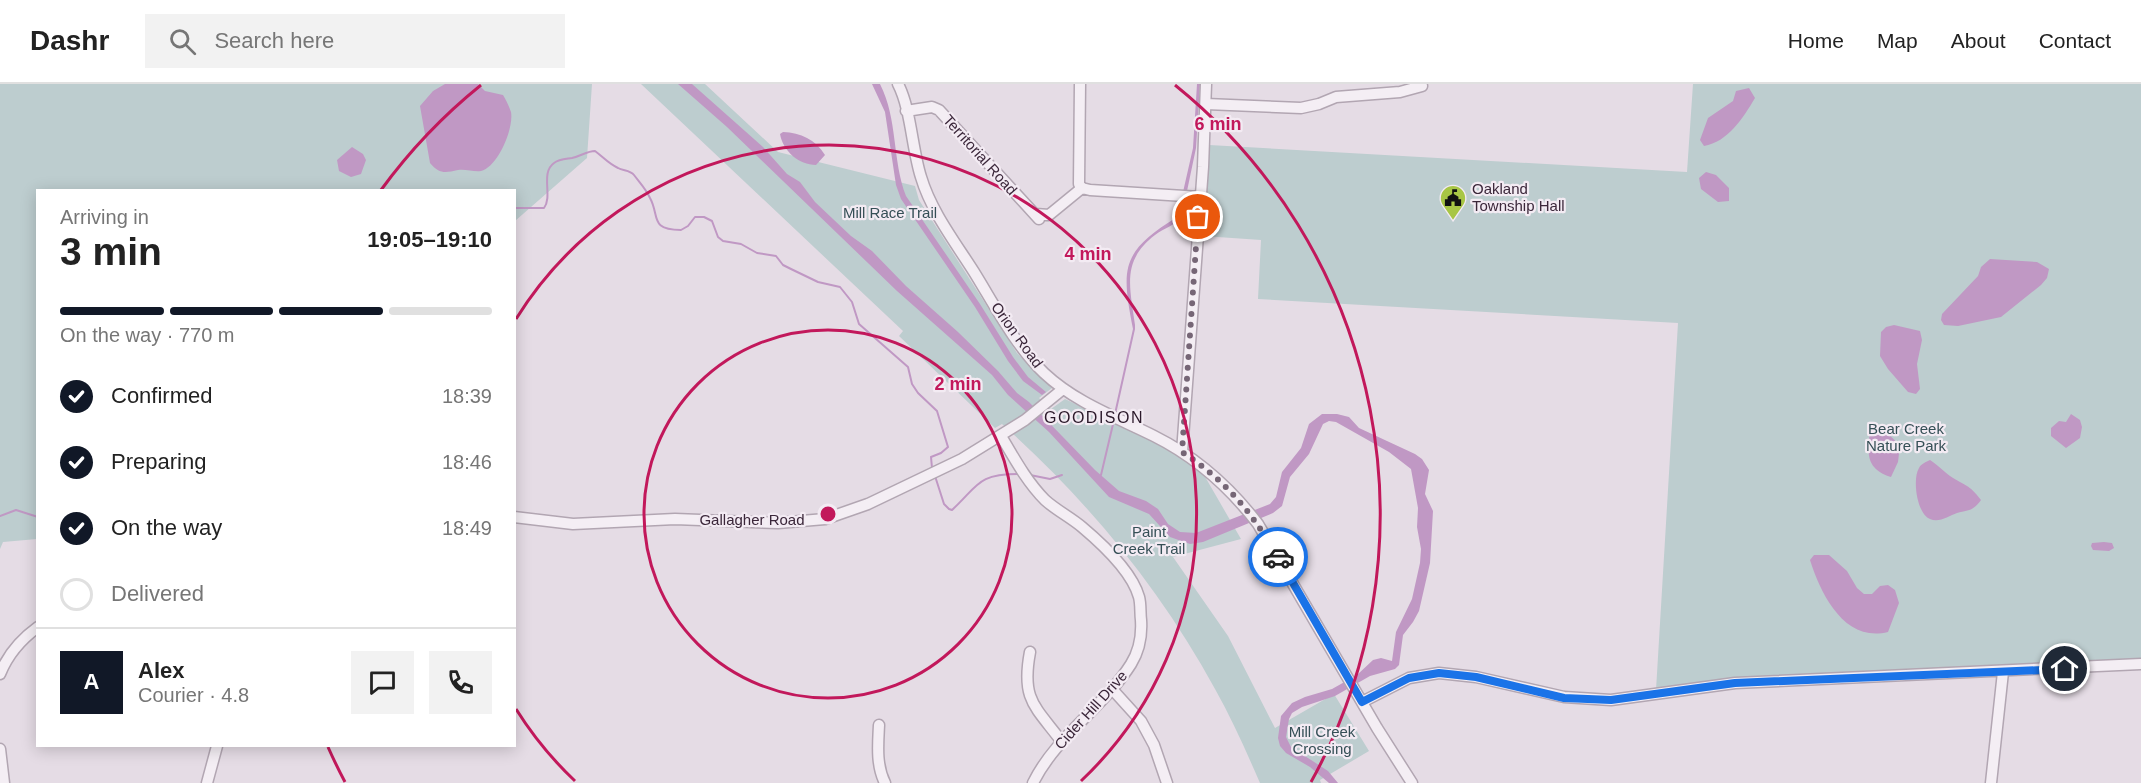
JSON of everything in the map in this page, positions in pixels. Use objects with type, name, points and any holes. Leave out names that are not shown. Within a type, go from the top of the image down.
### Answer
[{"type":"street","points":[[898,84],[906,111]]},
{"type":"street","points":[[1080,84],[1079,184],[1083,188],[1200,197]]},
{"type":"street","points":[[1182,452],[1206,84]]},
{"type":"street","points":[[1206,104],[1301,108],[1336,97],[1400,93],[1422,86]]},
{"type":"street","name":"Territorial Road","points":[[906,111],[932,107],[939,110],[1037,216],[1049,215],[1083,188]]},
{"type":"street","name":"Orion Road","points":[[906,111],[921,177],[941,221],[1030,359],[1063,389],[1101,412],[1156,437],[1208,469],[1246,508],[1258,524],[1412,783]]},
{"type":"street","name":"Gallagher Road","points":[[516,517],[573,524],[675,519],[788,522],[825,519],[868,504],[962,459],[1025,420],[1063,389]]},
{"type":"street","name":"Cider Hill Drive","points":[[1000,436],[1044,499],[1081,526],[1102,545],[1119,563],[1139,596],[1141,630],[1133,662],[1112,689],[1062,742],[1033,783]]},
{"type":"street","points":[[0,674],[7,657],[24,636],[36,628]]},
{"type":"street","points":[[1030,652],[1026,671],[1027,691],[1032,702],[1062,742]]},
{"type":"street","points":[[1362,702],[1409,678],[1439,673],[1476,677],[1564,698],[1611,700],[1735,683],[2141,664]]},
{"type":"street","points":[[1991,783],[2003,672]]},
{"type":"street","points":[[1112,689],[1141,721],[1154,745],[1167,783]]},
{"type":"street","points":[[879,726],[878,760],[880,774],[885,783]]},
{"type":"street","points":[[207,783],[217,747]]},
{"type":"street","points":[[0,749],[4,783]]},
{"type":"green space","points":[[0,84],[592,84],[587,158],[516,220],[516,189],[36,189],[36,539],[3,542],[0,549]]},
{"type":"green space","points":[[641,84],[705,84],[778,152],[915,186],[919,200],[1017,353],[1052,388],[1039,398],[1051,409],[1065,399],[1155,442],[1200,468],[1241,539],[1173,557],[1228,636],[1275,728],[1334,694],[1369,751],[1320,780],[1321,783],[1260,783],[1227,712],[1194,652],[1146,581],[1092,515],[1063,483],[1002,424],[995,428],[899,336],[903,331]]},
{"type":"green space","name":"Bear Creek Nature Park","points":[[1693,84],[2141,84],[2141,661],[1656,690],[1678,323],[1258,299],[1261,240],[1203,236],[1209,145],[1687,172]]},
{"type":"shaded area","points":[[445,84],[478,84],[485,91],[503,95],[511,112],[510,127],[504,146],[493,162],[481,171],[442,172],[430,163],[420,106],[433,91]]},
{"type":"shaded area","points":[[678,84],[692,84],[763,147],[787,174],[800,182],[815,202],[851,236],[872,251],[906,286],[958,332],[1095,470],[1119,491],[1146,501],[1158,509],[1168,524],[1180,532],[1196,533],[1270,504],[1276,497],[1282,472],[1301,448],[1309,424],[1322,414],[1349,417],[1359,428],[1422,459],[1429,470],[1425,494],[1433,511],[1430,563],[1419,611],[1403,635],[1399,665],[1395,669],[1370,676],[1335,696],[1302,707],[1292,713],[1289,719],[1286,737],[1291,747],[1328,771],[1338,783],[1329,783],[1310,767],[1286,753],[1280,746],[1278,738],[1281,716],[1292,703],[1332,689],[1357,675],[1373,660],[1381,658],[1392,661],[1396,632],[1412,599],[1420,563],[1418,508],[1411,469],[1389,452],[1336,422],[1329,421],[1323,424],[1309,454],[1290,477],[1282,506],[1273,513],[1203,542],[1190,544],[1170,537],[1149,514],[1109,497],[1049,432],[1008,395],[992,375],[897,291],[727,127]]},
{"type":"shaded area","points":[[872,84],[880,84],[886,97],[906,196],[980,304],[1013,357],[1028,377],[1046,392],[1042,395],[1023,381],[1008,361],[975,307],[901,199],[896,185],[885,112]]},
{"type":"shaded area","points":[[1197,84],[1200,84],[1196,148],[1182,215],[1144,245],[1132,265],[1130,287],[1135,325],[1133,329],[1127,290],[1130,263],[1135,251],[1145,241],[1177,217],[1193,148]]},
{"type":"shaded area","points":[[1749,88],[1755,98],[1740,121],[1720,140],[1704,146],[1700,140],[1708,118],[1733,101],[1736,91]]},
{"type":"shaded area","points":[[783,132],[807,138],[825,155],[816,165],[798,160],[784,146],[780,134]]},
{"type":"shaded area","points":[[352,147],[363,154],[366,160],[361,174],[351,177],[339,171],[337,160]]},
{"type":"shaded area","points":[[1706,172],[1716,175],[1729,188],[1729,201],[1718,202],[1701,189],[1699,178]]},
{"type":"shaded area","points":[[1990,259],[2037,262],[2049,269],[2047,278],[2001,317],[1958,326],[1944,325],[1941,320],[1942,314],[1978,276],[1981,267]]},
{"type":"shaded area","points":[[1894,325],[1920,331],[1922,340],[1917,364],[1920,389],[1916,394],[1908,392],[1880,356],[1881,332],[1886,327]]},
{"type":"shaded area","points":[[2071,414],[2080,420],[2082,427],[2080,438],[2066,448],[2051,436],[2051,428],[2059,421],[2066,422]]},
{"type":"shaded area","points":[[1870,431],[1887,433],[1900,445],[1898,462],[1891,477],[1877,470],[1870,460],[1868,447]]},
{"type":"shaded area","points":[[1930,460],[1973,491],[1981,500],[1978,504],[1940,520],[1933,520],[1926,516],[1919,504],[1916,480],[1920,467]]},
{"type":"shaded area","points":[[2092,543],[2112,543],[2114,548],[2109,551],[2093,550],[2091,546]]},
{"type":"shaded area","points":[[1814,555],[1829,555],[1847,571],[1857,588],[1864,594],[1872,594],[1880,586],[1888,585],[1895,590],[1899,603],[1888,632],[1873,634],[1859,630],[1837,613],[1828,601],[1815,574],[1810,560]]},
{"type":"waterway","points":[[516,208],[544,208],[550,167],[558,161],[595,151],[615,166],[634,175],[645,189],[653,205],[657,221],[664,228],[681,230],[688,226],[695,217],[704,217],[712,221],[718,237],[723,241],[741,244],[757,253],[776,256],[783,265],[791,269],[818,282],[840,287],[852,302],[859,324],[908,367],[912,384],[937,411],[948,447],[931,457],[932,468]]},
{"type":"waterway","points":[[1115,414],[1134,329]]},
{"type":"waterway","points":[[1101,475],[1114,420]]},
{"type":"waterway","points":[[935,476],[944,504],[952,510],[986,479],[1019,474]]},
{"type":"waterway","points":[[1030,475],[1050,479],[1062,475]]},
{"type":"waterway","points":[[0,516],[16,510],[36,516]]},
{"type":"way so far","points":[[1198,217],[1182,452],[1208,469],[1232,492],[1258,524],[1278,557]]},
{"type":"place","name":"Oakland Township Hall","points":[[1453,221]]},
{"type":"district","name":"GOODISON","points":[[1094,417]]},
{"type":"route","points":[[1278,557],[1362,702],[1409,678],[1439,673],[1476,677],[1564,698],[1611,700],[1735,683],[2065,669]]},
{"type":"park label","name":"Mill Race Trail","points":[[890,213]]},
{"type":"park label","name":"Paint Creek Trail","points":[[1149,540]]},
{"type":"park label","name":"Mill Creek Crossing","points":[[1322,740]]}]
